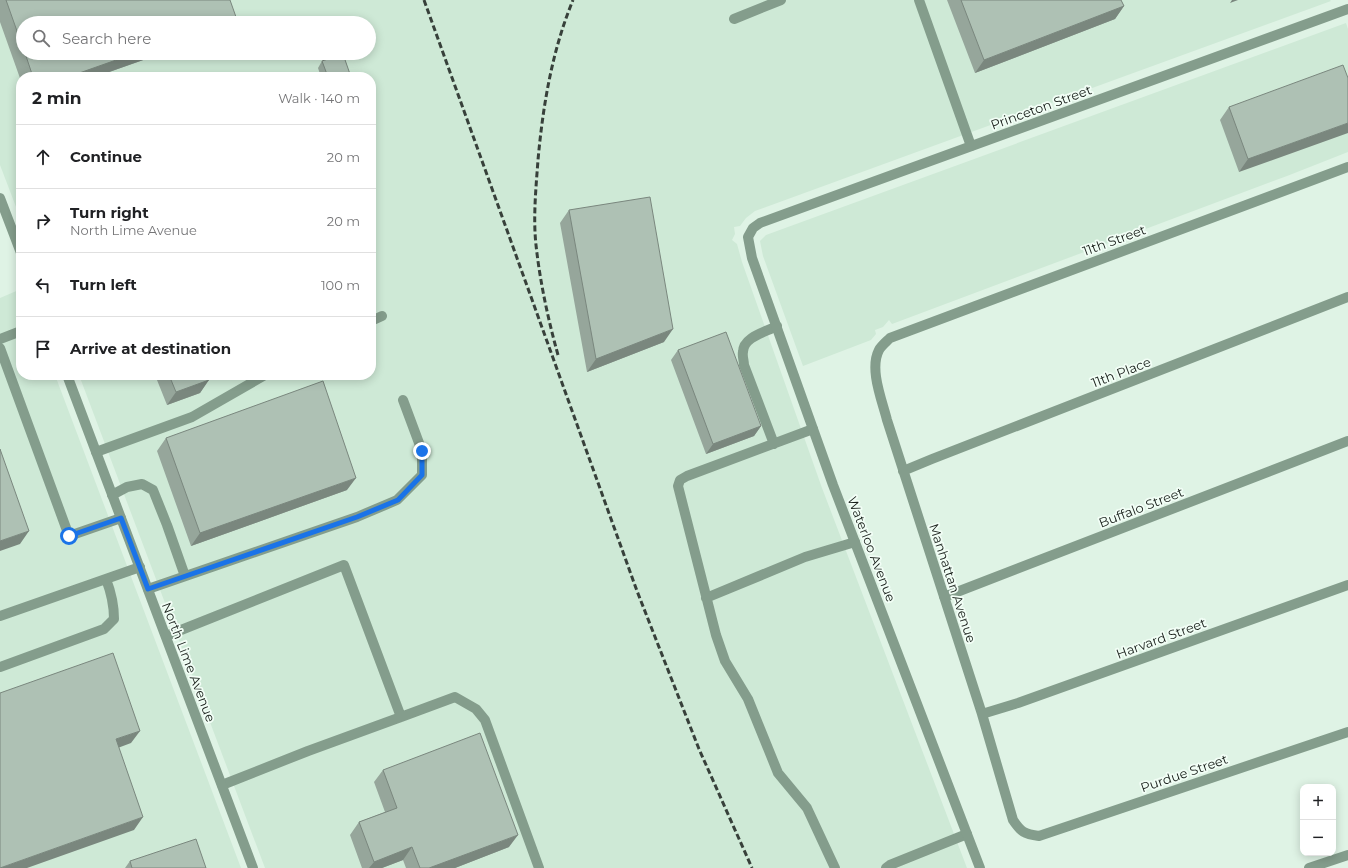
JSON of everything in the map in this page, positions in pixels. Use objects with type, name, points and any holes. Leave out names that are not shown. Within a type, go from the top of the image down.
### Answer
[{"type":"street","points":[[734,19],[781,0]]},
{"type":"street","points":[[919,0],[971,146]]},
{"type":"street","name":"Princeton Street","points":[[748,237],[753,228],[760,223],[1348,9]]},
{"type":"street","name":"11th Street","points":[[890,338],[1348,167]]},
{"type":"street","points":[[0,198],[16,240]]},
{"type":"street","name":"Waterloo Avenue","points":[[748,237],[752,258],[813,429],[980,868]]},
{"type":"street","name":"11th Place","points":[[903,472],[932,459],[1348,297]]},
{"type":"street","points":[[376,319],[382,316]]},
{"type":"street","points":[[774,444],[744,365],[742,352],[744,345],[752,338],[777,326]]},
{"type":"street","points":[[0,340],[16,333]]},
{"type":"street","name":"Manhattan Avenue","points":[[890,338],[879,349],[875,361],[875,371],[887,420],[982,714],[1013,820],[1020,830],[1027,834]]},
{"type":"street","points":[[0,348],[69,536],[121,518]]},
{"type":"street","name":"North Lime Avenue","points":[[69,380],[253,868]]},
{"type":"street","points":[[96,452],[192,417],[255,380]]},
{"type":"street","points":[[148,589],[357,517],[398,500],[422,475],[422,451],[403,400]]},
{"type":"street","points":[[813,429],[687,476],[680,480],[678,486],[716,636],[726,661],[748,700],[778,773],[807,808],[835,868]]},
{"type":"street","name":"Buffalo Street","points":[[944,597],[1348,441]]},
{"type":"street","points":[[112,495],[127,487],[142,484],[153,490],[185,576]]},
{"type":"street","points":[[706,598],[805,557],[855,542]]},
{"type":"street","points":[[166,636],[344,565],[401,717]]},
{"type":"street","points":[[0,616],[140,567]]},
{"type":"street","points":[[0,667],[104,629],[114,619],[111,591],[106,579]]},
{"type":"street","name":"Harvard Street","points":[[982,714],[1348,585]]},
{"type":"street","points":[[222,785],[308,751],[455,697],[476,709],[485,720],[539,868]]},
{"type":"street","name":"Purdue Street","points":[[1027,834],[1039,836],[1348,732]]},
{"type":"street","points":[[886,868],[890,865],[967,834]]},
{"type":"street","points":[[1309,868],[1348,855]]},
{"type":"shaded area","points":[[0,0],[1331,1],[755,211],[746,218],[740,226],[734,227],[735,234],[732,240],[737,244],[822,488],[967,868],[265,868],[81,380],[376,380],[376,72],[16,72],[16,207],[0,165]]},
{"type":"shaded area","points":[[1346,23],[1348,29],[1348,152],[892,324],[889,320],[883,327],[875,330],[876,334],[871,340],[803,366],[763,256],[760,241],[766,235]]},
{"type":"shaded area","points":[[16,291],[16,380],[57,380],[241,868],[0,868],[0,298]]},
{"type":"building","points":[[6,0],[230,0],[236,16],[16,16],[16,28]]},
{"type":"building","points":[[961,0],[1121,0],[1124,6],[984,60]]},
{"type":"building","points":[[27,60],[116,60],[82,72],[31,72]]},
{"type":"building","points":[[345,60],[349,72],[326,72],[322,61]]},
{"type":"building","points":[[1343,65],[1348,78],[1348,123],[1248,159],[1229,107]]},
{"type":"building","points":[[650,197],[673,329],[596,359],[569,210]]},
{"type":"building","points":[[726,332],[761,426],[713,444],[678,350]]},
{"type":"building","points":[[171,380],[209,380],[176,392]]},
{"type":"building","points":[[323,381],[356,478],[200,533],[166,438]]},
{"type":"building","points":[[0,449],[29,531],[0,541]]},
{"type":"building","points":[[113,653],[140,731],[116,739],[143,817],[0,868],[0,693]]},
{"type":"building","points":[[480,733],[518,835],[429,868],[420,868],[412,847],[374,862],[359,822],[397,808],[383,770]]},
{"type":"building","points":[[196,839],[206,868],[132,868],[130,861]]},
{"type":"railway","points":[[424,0],[637,591],[699,749],[752,868]]},
{"type":"railway","points":[[558,355],[540,273],[535,235],[535,202],[540,139],[546,99],[559,39],[573,0]]},
{"type":"route","points":[[69,536],[121,518],[148,589],[357,517],[398,500],[422,475],[422,451]]}]
